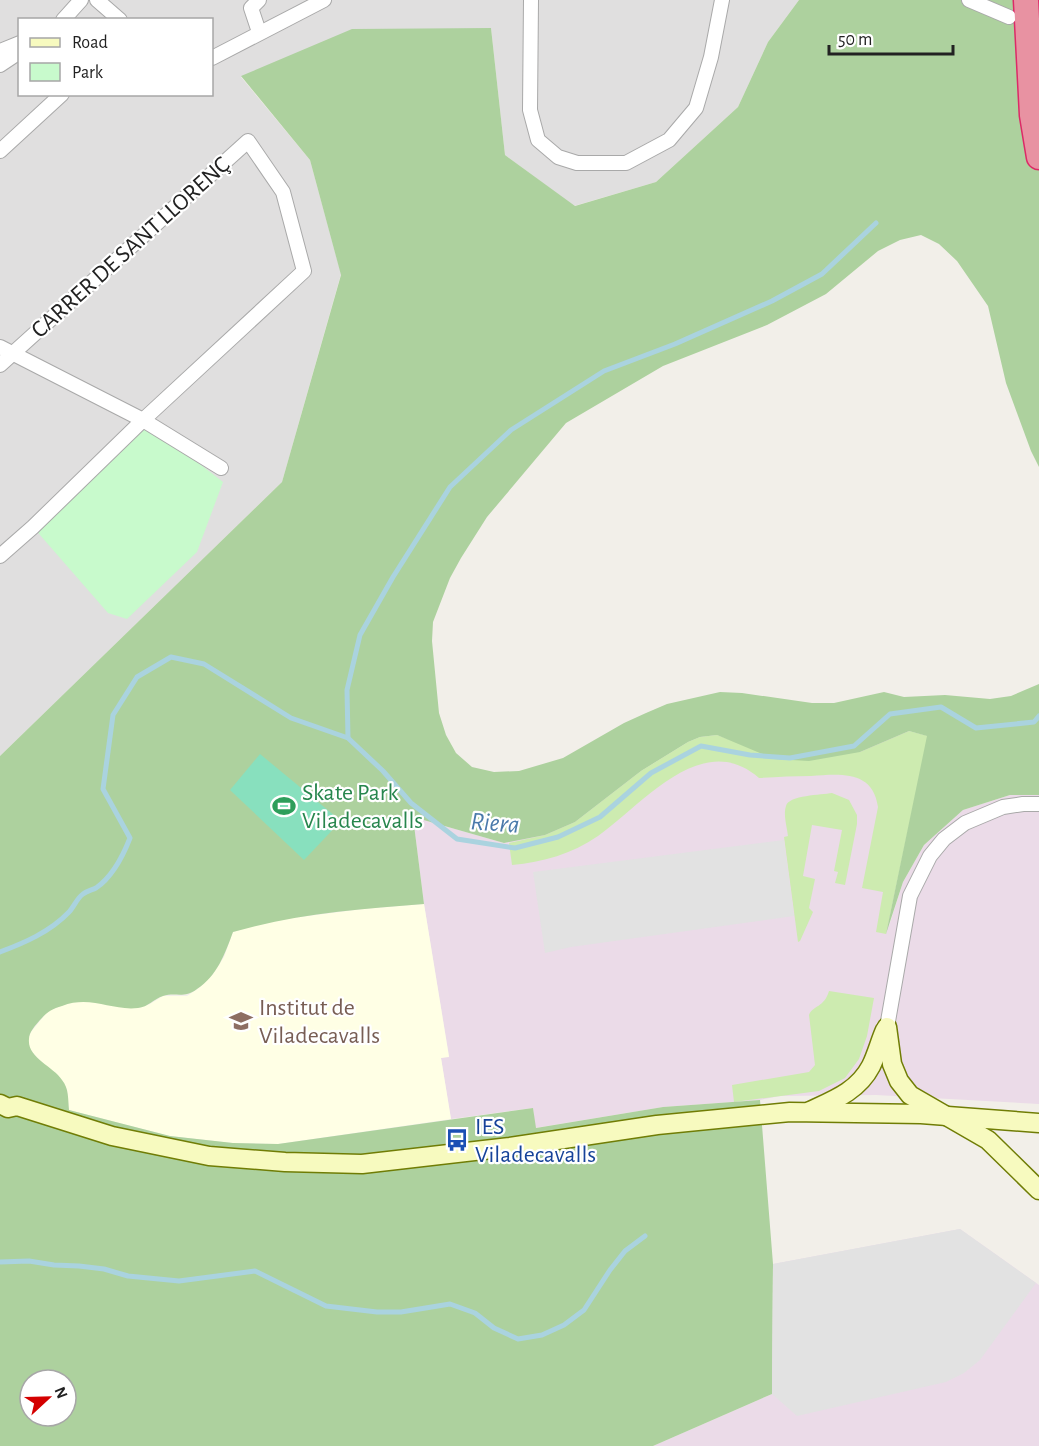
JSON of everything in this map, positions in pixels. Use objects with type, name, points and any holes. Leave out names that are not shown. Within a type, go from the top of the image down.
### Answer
[{"type":"highway","points":[[1026,0],[1032,115],[1039,157]]},
{"type":"street","points":[[65,18],[81,0]]},
{"type":"street","points":[[97,0],[118,18]]},
{"type":"street","points":[[259,0],[251,8],[259,32]]},
{"type":"street","points":[[213,57],[324,0]]},
{"type":"street","points":[[531,0],[530,111],[538,140],[558,157],[577,163],[626,163],[669,141],[696,108],[711,57],[722,0]]},
{"type":"street","points":[[969,0],[1009,16]]},
{"type":"street","points":[[0,51],[18,45]]},
{"type":"street","points":[[0,65],[18,53]]},
{"type":"street","points":[[0,151],[60,96]]},
{"type":"street","name":"CARRER DE SANT LLORENÇ","points":[[0,364],[6,351],[248,141],[283,192],[304,271],[143,420]]},
{"type":"street","points":[[6,351],[143,420],[221,468]]},
{"type":"street","points":[[0,556],[33,528],[143,420]]},
{"type":"street","points":[[806,1113],[845,1094],[863,1079],[874,1058],[887,1027],[910,896],[930,856],[944,839],[965,823],[1003,807],[1039,804]]},
{"type":"street","points":[[887,1027],[890,1056],[899,1081],[910,1095],[950,1116],[999,1149],[1039,1190]]},
{"type":"street","points":[[0,1092],[13,1100],[9,1105],[112,1136],[209,1156],[285,1162],[362,1164],[510,1147],[723,1117],[806,1113],[950,1116],[1039,1123]]},
{"type":"shaded area","points":[[0,0],[799,0],[768,42],[738,107],[656,182],[574,206],[505,155],[491,28],[241,77],[310,160],[341,274],[282,482],[0,756]]},
{"type":"shaded area","points":[[909,731],[889,926],[903,882],[924,845],[963,810],[1010,795],[1039,795],[1039,1104],[876,1095],[780,1096],[760,1100],[663,1107],[535,1128],[533,1108],[451,1119],[441,1058],[449,1056],[424,904],[413,817],[504,843],[575,822],[641,771]]},
{"type":"shaded area","points":[[784,840],[794,916],[571,947],[545,953],[533,872]]},
{"type":"shaded area","name":"Institut de Viladecavalls","points":[[424,904],[449,1057],[441,1058],[451,1119],[278,1144],[233,1143],[170,1136],[69,1110],[67,1089],[29,1047],[28,1039],[31,1032],[48,1011],[74,1001],[92,1001],[139,1008],[163,996],[187,996],[213,974],[224,957],[233,932],[269,921]]},
{"type":"shaded area","points":[[960,1229],[1039,1285],[1039,1446],[653,1446],[772,1394],[773,1264]]},
{"type":"shaded area","points":[[960,1229],[1036,1283],[980,1360],[964,1373],[946,1382],[797,1416],[772,1394],[773,1264]]},
{"type":"green space","points":[[799,0],[1039,0],[1039,467],[1006,383],[988,306],[957,261],[939,244],[921,235],[900,240],[878,251],[826,294],[767,325],[663,366],[566,423],[487,517],[450,578],[433,622],[432,641],[439,713],[446,735],[456,753],[472,767],[494,772],[519,771],[563,758],[624,723],[667,704],[720,692],[812,703],[834,703],[884,692],[904,697],[945,695],[990,699],[1011,696],[1039,684],[1039,795],[1010,795],[963,810],[924,845],[903,882],[886,934],[927,736],[909,731],[860,752],[809,761],[774,759],[717,735],[700,737],[641,771],[575,822],[545,835],[504,843],[413,817],[424,904],[351,910],[280,921],[233,932],[215,971],[204,984],[192,992],[184,995],[163,996],[138,1008],[82,1002],[55,1008],[33,1029],[29,1046],[36,1057],[64,1083],[68,1094],[69,1110],[170,1136],[233,1143],[278,1144],[533,1108],[536,1128],[663,1107],[760,1100],[773,1264],[772,1394],[653,1446],[0,1446],[0,756],[282,482],[341,275],[310,160],[241,76],[352,29],[491,28],[505,155],[575,206],[656,182],[738,107],[768,42]]},
{"type":"green space","points":[[143,420],[223,482],[197,552],[127,619],[108,613],[33,527]]},
{"type":"green space","points":[[909,731],[928,736],[886,934],[876,932],[883,892],[862,888],[878,807],[875,795],[870,786],[862,780],[844,775],[759,778],[738,765],[716,762],[695,766],[653,791],[598,836],[578,848],[535,862],[512,865],[509,843],[545,835],[575,822],[641,771],[700,737],[717,735],[736,742],[860,752]]},
{"type":"green space","name":"Skate Park Viladecavalls","points":[[260,754],[341,821],[304,860],[230,790]]},
{"type":"green space","points":[[832,793],[849,800],[857,815],[845,885],[835,883],[838,872],[834,871],[842,830],[812,825],[803,876],[815,879],[809,908],[813,912],[798,942],[784,837],[788,836],[785,809],[788,802],[793,800]]},
{"type":"green space","points":[[829,991],[874,998],[867,1036],[859,1059],[845,1078],[819,1091],[734,1102],[732,1085],[809,1072],[815,1065],[809,1015],[824,1001]]},
{"type":"waterway","points":[[348,738],[347,690],[360,635],[393,577],[450,487],[511,430],[604,371],[675,344],[772,301],[822,274],[876,223]]},
{"type":"waterway","name":"Riera","points":[[0,952],[27,941],[62,919],[81,896],[102,883],[120,859],[130,838],[103,789],[113,715],[137,677],[171,657],[204,664],[291,718],[348,738],[383,771],[411,803],[457,839],[515,848],[558,837],[600,817],[651,773],[701,746],[750,755],[790,758],[854,746],[890,714],[941,707],[976,728],[1034,722],[1039,716]]},
{"type":"waterway","points":[[0,1262],[29,1261],[79,1266],[104,1269],[128,1276],[179,1281],[255,1271],[326,1306],[377,1312],[401,1312],[450,1304],[475,1313],[494,1328],[518,1339],[542,1335],[564,1325],[584,1310],[625,1251],[645,1236]]},
{"type":"place","name":"Skate Park Viladecavalls","points":[[284,806]]},
{"type":"place","name":"Institut de Viladecavalls","points":[[241,1021]]},
{"type":"place","name":"IES Viladecavalls","points":[[457,1140]]}]
